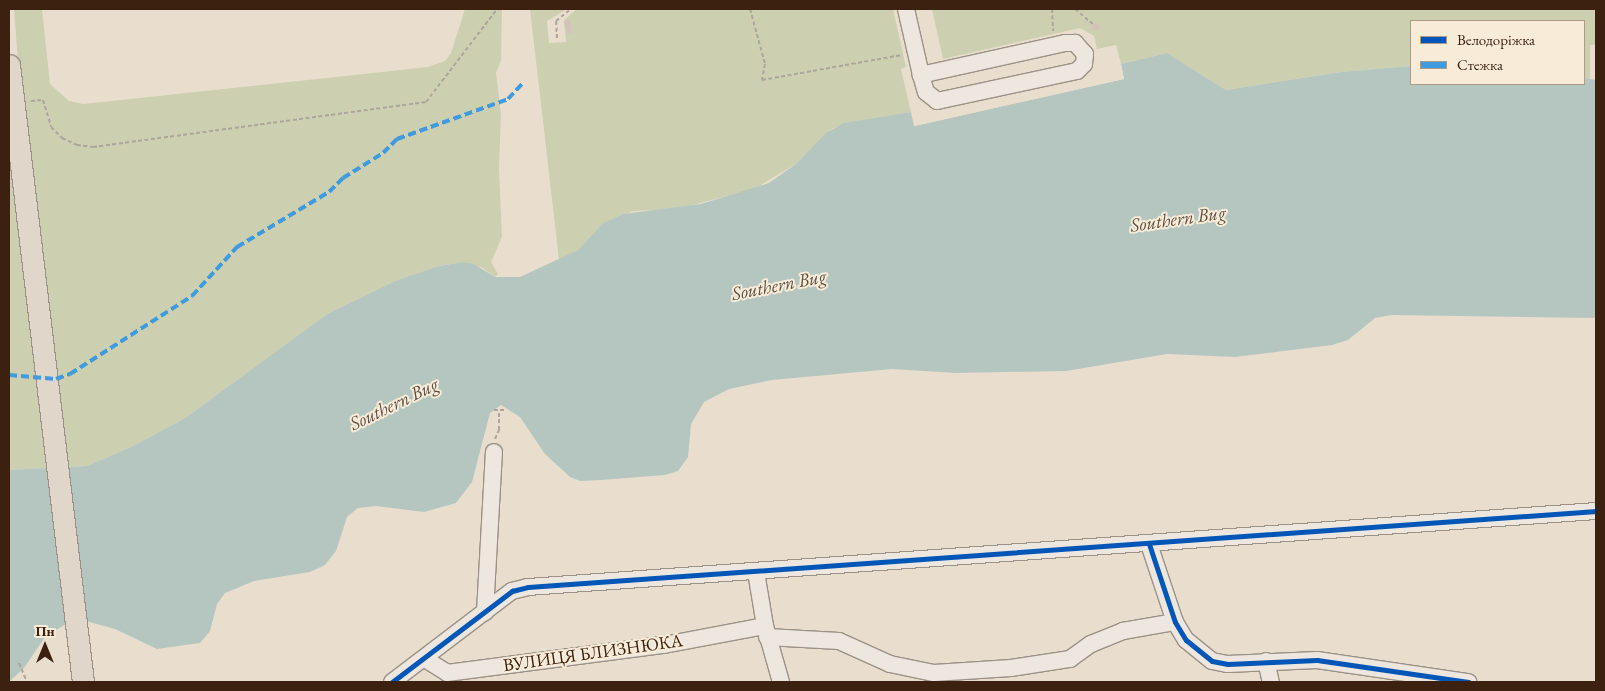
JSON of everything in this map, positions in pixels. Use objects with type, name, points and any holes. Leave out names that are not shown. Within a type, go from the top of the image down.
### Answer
[{"type":"main road","points":[[9,65],[12,103],[83,682]]},
{"type":"street","points":[[906,9],[916,52],[922,75],[928,96],[942,102],[1072,72],[1084,64],[1085,54],[1080,46],[1070,42],[922,75]]},
{"type":"street","points":[[485,612],[494,452]]},
{"type":"street","points":[[392,682],[425,659],[512,591],[528,587],[1596,511]]},
{"type":"street","points":[[1149,544],[1174,622],[1186,640],[1212,661],[1228,664],[1317,660],[1468,682]]},
{"type":"street","points":[[756,572],[766,632],[780,682]]},
{"type":"street","name":"ВУЛИЦЯ БЛИЗНЮКА","points":[[425,659],[447,673],[766,632],[839,641],[890,664],[934,673],[1011,668],[1070,659],[1091,644],[1123,631],[1174,622]]},
{"type":"street","points":[[1266,661],[1270,682]]},
{"type":"path","points":[[43,100],[47,119],[56,133],[77,145],[93,147],[426,102],[497,9]]},
{"type":"path","points":[[557,38],[556,21],[571,9]]},
{"type":"path","points":[[750,9],[765,64],[762,80],[916,52]]},
{"type":"path","points":[[1052,9],[1053,46]]},
{"type":"path","points":[[1075,9],[1093,24]]},
{"type":"path","points":[[494,410],[505,410]]},
{"type":"path","points":[[494,452],[499,430],[499,410]]},
{"type":"path","points":[[19,663],[27,682]]},
{"type":"green space","points":[[14,9],[42,9],[50,84],[69,101],[83,104],[428,67],[445,61],[451,53],[465,9],[502,9],[501,61],[496,73],[501,114],[499,168],[502,237],[491,262],[498,274],[495,277],[481,267],[462,262],[435,267],[395,281],[327,314],[185,418],[133,446],[87,466],[9,470],[9,166],[26,169]]},
{"type":"green space","points":[[530,9],[567,9],[547,21],[549,43],[566,42],[564,20],[577,9],[893,9],[906,67],[901,69],[911,112],[833,128],[797,163],[756,188],[678,209],[632,211],[595,232],[578,250],[559,260]]},
{"type":"green space","points":[[932,9],[1596,9],[1596,45],[1590,45],[1590,80],[1585,78],[1585,20],[1410,20],[1410,66],[1341,72],[1226,90],[1167,53],[1121,64],[1116,45],[1097,49],[1094,36],[1080,28],[943,59]]},
{"type":"water","name":"Southern Bug","points":[[1167,53],[1226,90],[1341,72],[1410,66],[1410,85],[1585,85],[1585,78],[1596,80],[1596,318],[1391,315],[1375,318],[1348,340],[1332,345],[1235,357],[1167,354],[1066,371],[956,373],[892,369],[772,380],[729,389],[704,402],[691,424],[688,457],[678,471],[665,475],[580,481],[570,477],[545,454],[520,417],[501,405],[490,413],[472,482],[456,503],[424,512],[376,506],[358,508],[347,517],[336,551],[325,565],[310,572],[254,581],[225,593],[217,604],[210,631],[200,643],[157,649],[115,629],[86,621],[69,622],[45,637],[24,668],[9,682],[9,470],[87,466],[133,446],[185,418],[327,314],[395,281],[435,267],[462,262],[474,264],[495,277],[520,277],[578,250],[602,224],[623,214],[701,204],[769,183],[797,163],[826,133],[844,123],[911,112],[915,126],[1124,79],[1121,64]]},
{"type":"pier","points":[[1121,64],[1124,79],[914,126],[911,112],[916,123],[1121,77]]},
{"type":"building","points":[[570,20],[572,33],[566,33],[564,21]]},
{"type":"building","points":[[1096,23],[1100,27],[1096,31],[1092,27]]},
{"type":"marked path","points":[[9,375],[56,379],[70,374],[192,296],[237,247],[329,192],[343,178],[383,153],[397,139],[508,99],[523,83]]},
{"type":"cycle path","points":[[392,682],[512,591],[528,587],[1596,511]]},
{"type":"cycle path","points":[[1149,544],[1175,622],[1186,640],[1212,661],[1228,664],[1317,660],[1468,682]]}]
